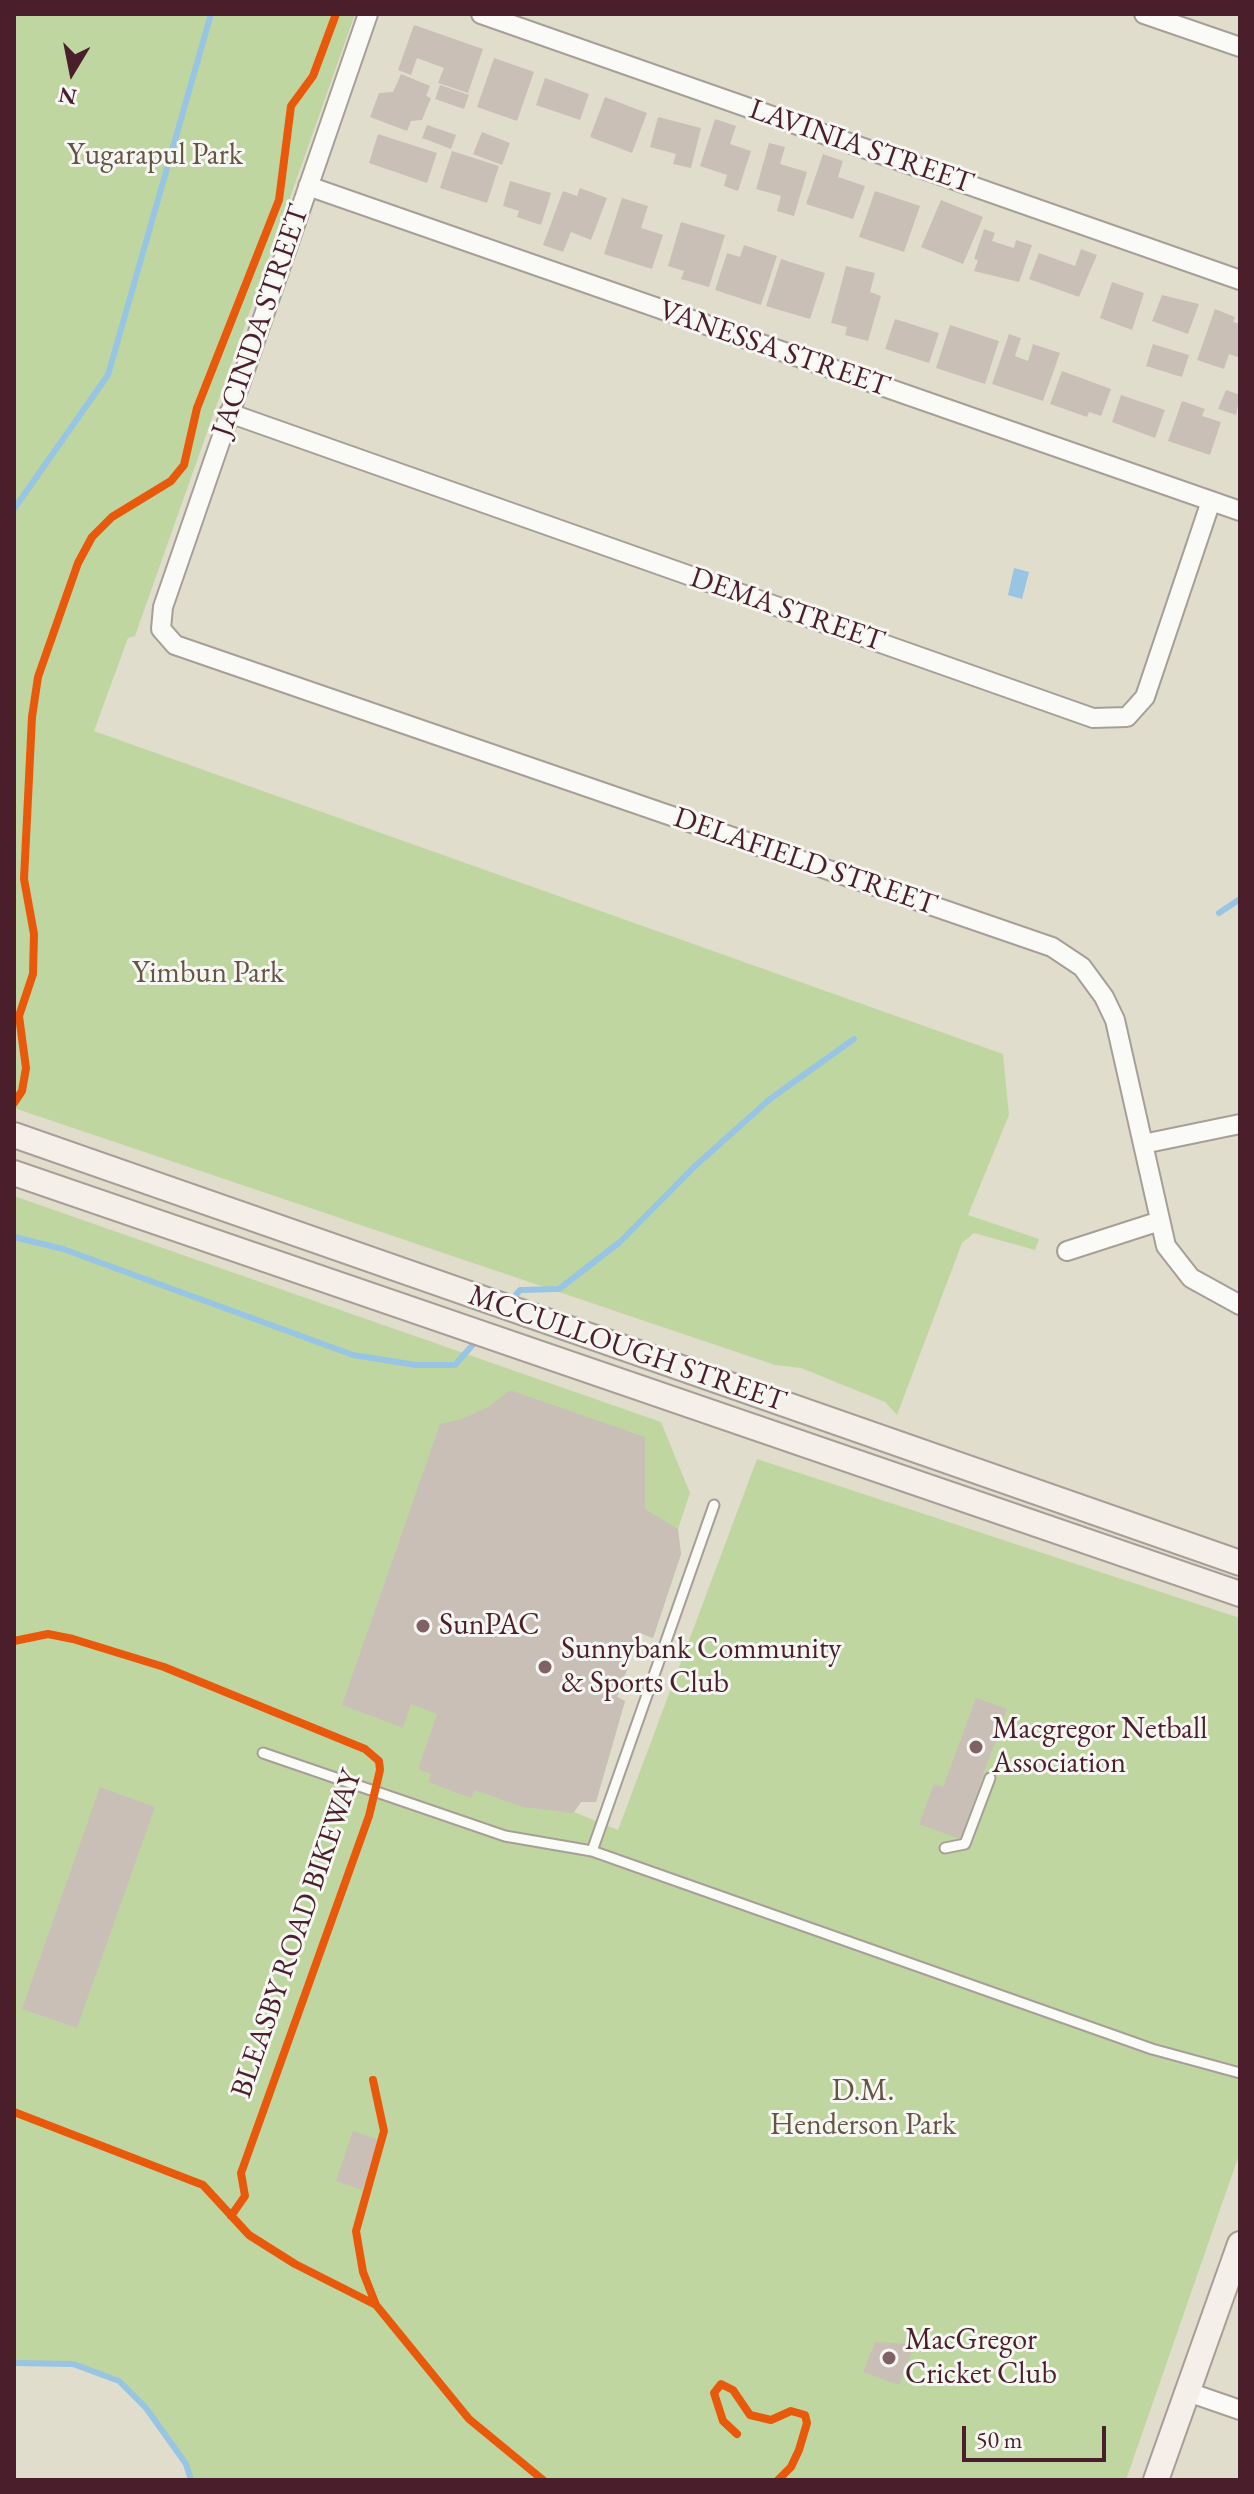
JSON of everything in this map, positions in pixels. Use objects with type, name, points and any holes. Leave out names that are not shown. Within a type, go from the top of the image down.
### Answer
[{"type":"main road","name":"MCCULLOUGH STREET","points":[[14,1135],[519,1311],[747,1408],[1240,1594]]},
{"type":"main road","name":"MCCULLOUGH STREET","points":[[14,1173],[494,1339],[747,1408],[1240,1563]]},
{"type":"main road","points":[[1156,2480],[1240,2244]]},
{"type":"street","name":"JACINDA STREET","points":[[161,629],[163,607],[368,14]]},
{"type":"street","name":"LAVINIA STREET","points":[[481,14],[1240,280]]},
{"type":"street","points":[[1144,14],[1240,47]]},
{"type":"street","name":"VANESSA STREET","points":[[308,186],[1240,511]]},
{"type":"street","name":"DEMA STREET","points":[[229,413],[1093,718],[1127,717],[1145,697],[1211,501]]},
{"type":"street","name":"DELAFIELD STREET","points":[[161,629],[175,645],[1052,947],[1082,967],[1104,997],[1115,1020],[1166,1246],[1191,1278],[1240,1305]]},
{"type":"street","points":[[1143,1144],[1240,1124]]},
{"type":"street","points":[[1067,1251],[1160,1221]]},
{"type":"street","points":[[1188,2392],[1240,2410]]},
{"type":"lane","points":[[592,1851],[714,1505]]},
{"type":"lane","points":[[263,1753],[505,1836],[592,1851],[1152,2049],[1240,2073]]},
{"type":"lane","points":[[945,1848],[965,1844],[990,1778]]},
{"type":"green space","name":"Yimbun Park","points":[[14,14],[355,14],[135,636],[128,638],[94,731],[1003,1054],[1009,1115],[968,1215],[1039,1239],[1035,1250],[974,1233],[962,1243],[897,1415],[885,1402],[801,1368],[775,1365],[14,1108]]},
{"type":"green space","name":"D.M. Henderson Park","points":[[14,1196],[661,1422],[690,1493],[678,1529],[681,1554],[653,1638],[640,1633],[617,1697],[625,1701],[596,1802],[581,1802],[574,1812],[618,1830],[757,1459],[1240,1618],[1240,2152],[1126,2480],[191,2480],[186,2464],[146,2408],[119,2381],[73,2364],[14,2363]]},
{"type":"water","points":[[1014,568],[1029,572],[1022,599],[1008,595]]},
{"type":"building","points":[[414,25],[483,49],[468,93],[438,83],[444,68],[417,58],[411,75],[398,70]]},
{"type":"building","points":[[494,58],[534,72],[517,121],[477,107]]},
{"type":"building","points":[[401,74],[430,86],[426,96],[431,98],[422,120],[411,121],[407,131],[370,117],[379,93],[393,92]]},
{"type":"building","points":[[545,78],[589,94],[580,120],[536,105]]},
{"type":"building","points":[[440,85],[469,95],[464,109],[435,99]]},
{"type":"building","points":[[605,97],[647,113],[632,153],[590,137]]},
{"type":"building","points":[[658,117],[701,128],[691,168],[673,164],[676,154],[650,147]]},
{"type":"building","points":[[715,119],[736,126],[730,144],[751,151],[738,191],[724,186],[727,175],[700,166]]},
{"type":"building","points":[[427,125],[456,135],[451,149],[422,138]]},
{"type":"building","points":[[482,132],[510,143],[502,165],[473,154]]},
{"type":"building","points":[[378,134],[437,153],[427,183],[369,163]]},
{"type":"building","points":[[769,143],[785,147],[780,164],[807,172],[794,216],[777,211],[781,196],[756,189]]},
{"type":"building","points":[[452,151],[499,166],[487,203],[440,188]]},
{"type":"building","points":[[823,154],[843,161],[838,177],[865,186],[853,219],[806,204]]},
{"type":"building","points":[[510,181],[551,193],[541,225],[517,217],[519,211],[503,206]]},
{"type":"building","points":[[580,188],[607,198],[591,240],[571,232],[563,252],[543,245],[563,191],[577,196]]},
{"type":"building","points":[[875,191],[920,206],[904,252],[859,237]]},
{"type":"building","points":[[622,198],[648,206],[641,228],[663,235],[652,269],[604,254]]},
{"type":"building","points":[[941,200],[983,217],[963,264],[921,247]]},
{"type":"building","points":[[681,222],[725,235],[709,287],[681,279],[684,271],[668,266]]},
{"type":"building","points":[[984,229],[995,233],[992,241],[1014,248],[1016,240],[1032,245],[1019,282],[974,271],[978,260],[974,259]]},
{"type":"building","points":[[744,245],[777,256],[761,305],[715,290],[727,253],[740,257]]},
{"type":"building","points":[[1081,249],[1097,255],[1079,297],[1029,279],[1039,253],[1075,266]]},
{"type":"building","points":[[781,259],[825,273],[810,319],[766,306]]},
{"type":"building","points":[[846,266],[875,273],[870,292],[881,296],[868,341],[845,335],[847,327],[831,323]]},
{"type":"building","points":[[1112,282],[1144,293],[1132,330],[1100,318]]},
{"type":"building","points":[[1162,295],[1199,304],[1188,334],[1152,321]]},
{"type":"building","points":[[1215,309],[1235,317],[1233,322],[1240,324],[1240,358],[1229,354],[1224,369],[1197,360]]},
{"type":"building","points":[[895,319],[939,333],[929,363],[885,349]]},
{"type":"building","points":[[950,325],[999,341],[985,384],[936,368]]},
{"type":"building","points":[[1009,334],[1021,338],[1015,356],[1028,361],[1033,344],[1060,353],[1043,401],[992,384]]},
{"type":"building","points":[[1153,344],[1189,355],[1182,377],[1146,366]]},
{"type":"building","points":[[1062,371],[1111,389],[1101,416],[1089,412],[1087,417],[1050,404]]},
{"type":"building","points":[[1226,390],[1240,395],[1236,415],[1218,409]]},
{"type":"building","points":[[1121,395],[1165,410],[1155,438],[1112,422]]},
{"type":"building","points":[[1182,401],[1205,409],[1202,416],[1221,422],[1210,455],[1168,441]]},
{"type":"building","points":[[510,1390],[645,1437],[645,1509],[678,1529],[681,1554],[653,1638],[640,1633],[617,1697],[625,1701],[596,1802],[581,1802],[573,1813],[523,1807],[474,1790],[471,1798],[428,1782],[431,1774],[418,1769],[437,1714],[411,1704],[403,1728],[342,1705],[440,1424],[462,1419],[490,1406]]},
{"type":"building","name":"Macgregor Netball Association","points":[[976,1698],[1007,1709],[960,1839],[919,1824],[934,1784],[943,1787]]},
{"type":"building","points":[[100,1787],[155,1807],[77,2028],[22,2009]]},
{"type":"building","points":[[353,2131],[380,2140],[362,2190],[336,2181]]},
{"type":"building","name":"MacGregor Cricket Club","points":[[875,2342],[915,2344],[899,2385],[863,2372]]},
{"type":"waterway","points":[[14,509],[108,375],[211,14]]},
{"type":"waterway","points":[[1219,913],[1240,899]]},
{"type":"waterway","points":[[511,1301],[520,1290],[559,1289],[620,1242],[694,1167],[770,1099],[854,1039]]},
{"type":"waterway","points":[[14,1237],[63,1249],[353,1355],[416,1365],[455,1365],[477,1340]]},
{"type":"waterway","points":[[14,2363],[73,2364],[119,2381],[146,2408],[186,2464],[191,2480]]},
{"type":"cycle path","points":[[14,1103],[22,1091],[26,1068],[19,1016],[33,974],[34,934],[24,879],[32,717],[38,677],[78,563],[92,537],[112,517],[171,481],[184,465],[197,408],[279,200],[291,106],[313,76],[336,14]]},
{"type":"cycle path","name":"BLEASBY ROAD BIKEWAY","points":[[14,1641],[48,1634],[164,1667],[365,1749],[379,1761],[380,1770],[369,1816],[241,2173],[245,2196],[231,2216]]},
{"type":"cycle path","points":[[373,2080],[384,2131],[356,2231],[363,2272],[376,2305]]},
{"type":"cycle path","points":[[14,2112],[203,2185],[249,2235],[295,2264],[376,2305],[469,2419],[543,2480]]},
{"type":"cycle path","points":[[737,2434],[723,2421],[714,2393],[721,2384],[733,2390],[750,2415],[771,2420],[791,2411],[805,2415],[807,2423],[799,2450],[791,2467],[778,2480]]},
{"type":"place","name":"SunPAC","points":[[423,1626]]},
{"type":"place","name":"Sunnybank Community & Sports Club","points":[[545,1667]]},
{"type":"place","name":"Macgregor Netball Association","points":[[976,1747]]},
{"type":"place","name":"MacGregor Cricket Club","points":[[889,2358]]},
{"type":"park label","name":"Yugarapul Park","points":[[155,156]]}]
